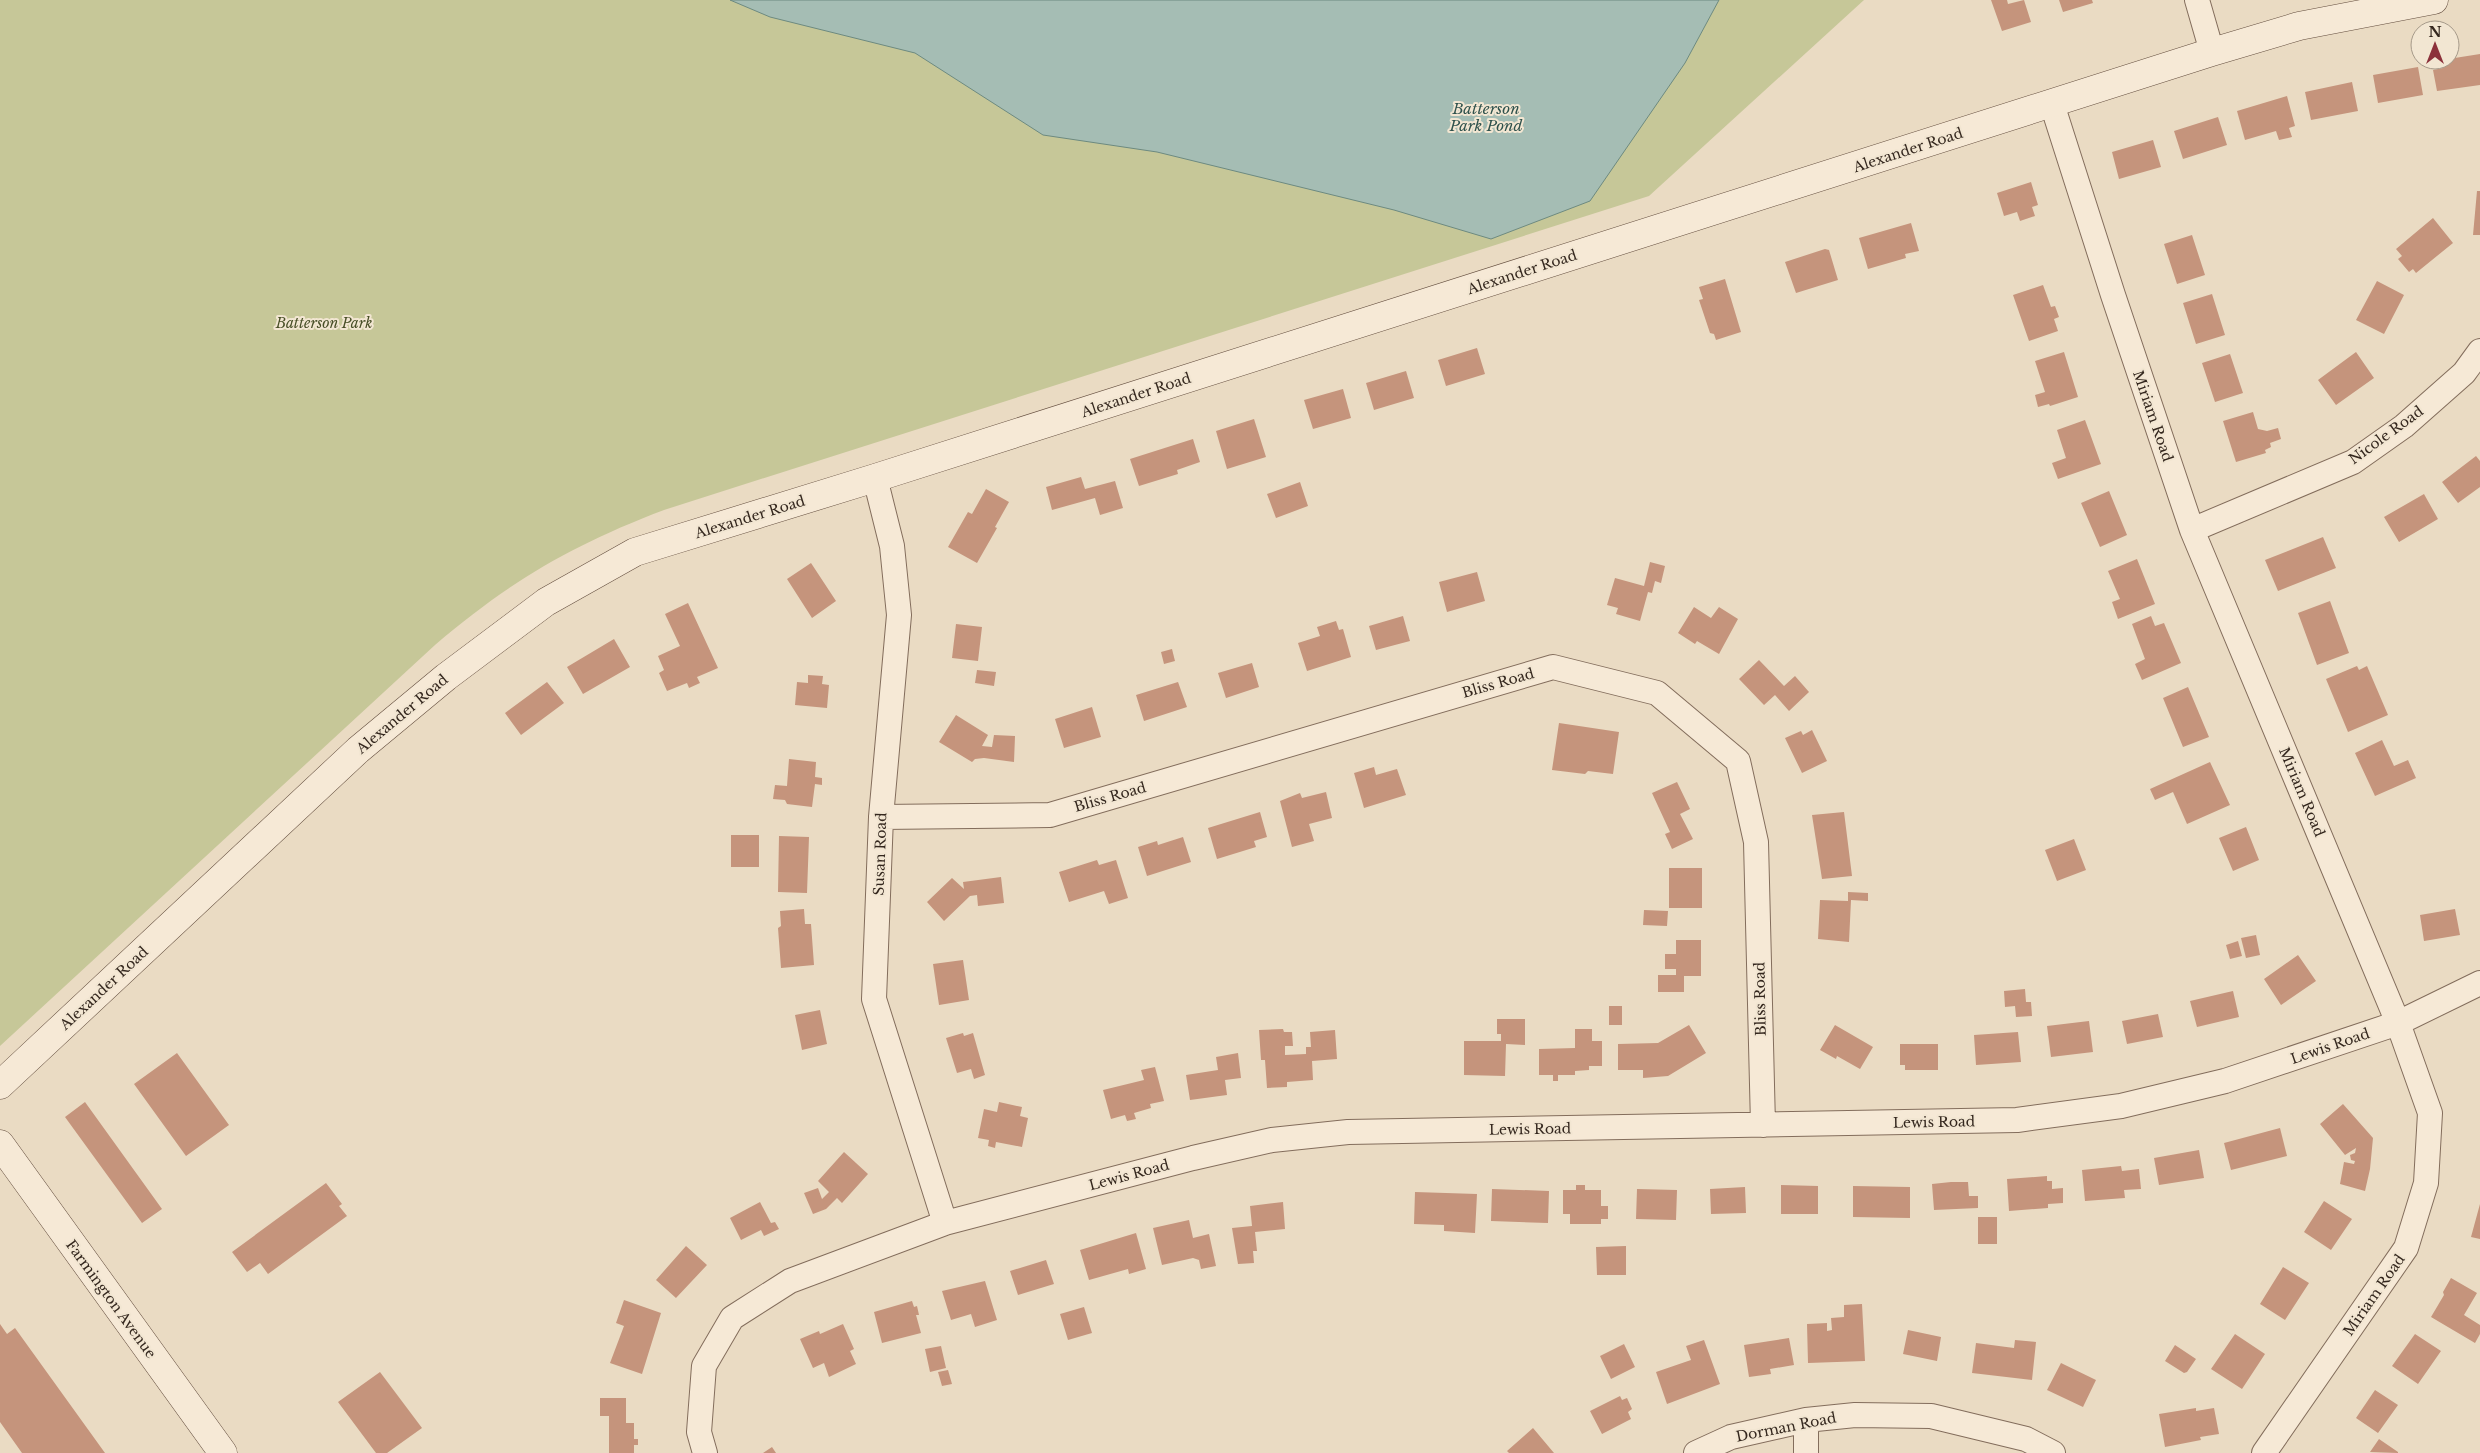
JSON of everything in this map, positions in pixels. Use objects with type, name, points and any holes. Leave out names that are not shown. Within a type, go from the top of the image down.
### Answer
[{"type":"street","points":[[2197,0],[2212,52]]},
{"type":"street","name":"Alexander Road","points":[[0,1086],[358,750],[446,677],[546,602],[635,552],[875,478],[2212,52],[2299,26],[2434,0]]},
{"type":"street","name":"Miriam Road","points":[[2052,104],[2113,295],[2192,530],[2398,1023],[2430,1112],[2426,1183],[2406,1248],[2264,1453]]},
{"type":"street","name":"Nicole Road","points":[[2192,530],[2352,462],[2404,426],[2464,373],[2480,351]]},
{"type":"street","name":"Susan Road","points":[[875,478],[892,546],[899,615],[881,816],[874,999],[945,1223]]},
{"type":"street","name":"Bliss Road","points":[[881,816],[1050,815],[1553,666],[1657,693],[1738,761],[1756,842],[1763,1125]]},
{"type":"street","name":"Lewis Road","points":[[704,1453],[699,1432],[704,1366],[732,1318],[790,1281],[945,1223],[1193,1158],[1272,1140],[1348,1132],[2017,1120],[2121,1106],[2225,1081],[2398,1023],[2480,983]]},
{"type":"street","name":"Farmington Avenue","points":[[0,1144],[223,1453]]},
{"type":"street","name":"Dorman Road","points":[[1696,1453],[1730,1437],[1806,1420],[1855,1414],[1931,1416],[2026,1439],[2053,1453]]},
{"type":"street","points":[[1806,1420],[1806,1453]]},
{"type":"green space","name":"Batterson Park","points":[[0,0],[1864,0],[1649,196],[664,510],[571,551],[516,583],[435,645],[0,1046]]},
{"type":"water","name":"Batterson Park Pond","points":[[730,0],[1719,0],[1685,63],[1590,201],[1491,239],[1394,210],[1157,152],[1043,135],[915,53],[770,17]]},
{"type":"building","points":[[1991,0],[2007,0],[2008,4],[2024,0],[2031,22],[2002,31]]},
{"type":"building","points":[[2059,0],[2092,0],[2093,3],[2063,12]]},
{"type":"building","points":[[2480,54],[2480,85],[2437,91],[2433,70],[2460,70],[2460,57]]},
{"type":"building","points":[[2410,68],[2410,70],[2419,70],[2423,95],[2378,103],[2373,75]]},
{"type":"building","points":[[2352,82],[2358,111],[2311,120],[2305,92]]},
{"type":"building","points":[[2287,96],[2295,126],[2289,128],[2292,137],[2279,140],[2276,131],[2245,140],[2237,111]]},
{"type":"building","points":[[2218,117],[2227,145],[2183,159],[2174,131]]},
{"type":"building","points":[[2153,140],[2161,167],[2119,179],[2112,152]]},
{"type":"building","points":[[2031,182],[2038,205],[2032,207],[2035,216],[2020,221],[2017,212],[2004,216],[1997,193]]},
{"type":"building","points":[[2477,191],[2480,191],[2480,235],[2473,235]]},
{"type":"building","points":[[2433,218],[2453,243],[2416,273],[2413,269],[2409,272],[2398,259],[2402,256],[2396,249]]},
{"type":"building","points":[[1911,223],[1919,251],[1905,254],[1906,258],[1868,269],[1859,238]]},
{"type":"building","points":[[2192,235],[2205,275],[2177,284],[2164,244]]},
{"type":"building","points":[[1825,249],[1829,250],[1838,280],[1796,293],[1785,262]]},
{"type":"building","points":[[1725,279],[1741,332],[1716,340],[1714,334],[1710,333],[1699,300],[1703,299],[1699,287]]},
{"type":"building","points":[[2377,281],[2404,295],[2384,334],[2356,320]]},
{"type":"building","points":[[2043,285],[2051,307],[2055,306],[2059,317],[2054,319],[2058,331],[2029,341],[2013,295]]},
{"type":"building","points":[[2212,294],[2225,335],[2196,344],[2183,303]]},
{"type":"building","points":[[1477,348],[1485,374],[1446,386],[1438,360]]},
{"type":"building","points":[[2064,352],[2078,397],[2050,406],[2049,404],[2038,407],[2035,395],[2045,392],[2035,361]]},
{"type":"building","points":[[2356,352],[2374,378],[2336,405],[2318,380]]},
{"type":"building","points":[[2230,354],[2243,393],[2215,402],[2202,363]]},
{"type":"building","points":[[1406,371],[1414,398],[1374,410],[1366,383]]},
{"type":"building","points":[[1343,389],[1351,418],[1313,429],[1304,400]]},
{"type":"building","points":[[2253,412],[2258,429],[2267,431],[2278,428],[2281,439],[2270,443],[2271,447],[2265,450],[2266,453],[2236,462],[2223,421]]},
{"type":"building","points":[[1254,419],[1266,457],[1227,469],[1216,431]]},
{"type":"building","points":[[2085,420],[2101,464],[2058,479],[2052,463],[2066,458],[2057,430]]},
{"type":"building","points":[[1193,439],[1200,462],[1177,470],[1178,474],[1139,486],[1130,459]]},
{"type":"building","points":[[2476,456],[2480,461],[2480,487],[2458,503],[2442,482]]},
{"type":"building","points":[[1081,477],[1085,489],[1115,481],[1123,508],[1100,515],[1095,498],[1052,510],[1046,487]]},
{"type":"building","points":[[1300,482],[1308,506],[1276,518],[1267,494]]},
{"type":"building","points":[[986,489],[1009,502],[977,563],[948,547],[968,512],[972,514]]},
{"type":"building","points":[[2109,491],[2127,535],[2100,547],[2081,503]]},
{"type":"building","points":[[2424,494],[2438,519],[2399,542],[2384,517]]},
{"type":"building","points":[[2323,537],[2336,568],[2278,591],[2265,560]]},
{"type":"building","points":[[2137,559],[2155,604],[2118,619],[2112,602],[2120,599],[2108,571]]},
{"type":"building","points":[[1650,562],[1665,566],[1661,583],[1655,581],[1652,593],[1648,592],[1640,621],[1616,614],[1618,608],[1607,605],[1615,578],[1644,586]]},
{"type":"building","points":[[811,563],[836,601],[812,618],[787,579]]},
{"type":"building","points":[[1477,572],[1485,601],[1447,612],[1439,582]]},
{"type":"building","points":[[2330,601],[2349,653],[2317,665],[2298,613]]},
{"type":"building","points":[[688,603],[718,668],[697,677],[700,683],[689,688],[687,683],[667,691],[659,673],[664,670],[658,656],[680,646],[665,614]]},
{"type":"building","points":[[1694,607],[1711,618],[1719,607],[1738,619],[1719,654],[1697,641],[1695,644],[1678,633]]},
{"type":"building","points":[[1403,616],[1410,641],[1376,650],[1369,626]]},
{"type":"building","points":[[2151,616],[2155,626],[2164,623],[2181,663],[2142,680],[2135,664],[2145,659],[2132,624]]},
{"type":"building","points":[[1336,621],[1339,630],[1343,629],[1351,657],[1307,671],[1298,643],[1320,636],[1317,627]]},
{"type":"building","points":[[956,624],[982,627],[978,661],[952,658]]},
{"type":"building","points":[[614,639],[630,667],[583,694],[567,667]]},
{"type":"building","points":[[1172,649],[1175,661],[1164,664],[1161,652]]},
{"type":"building","points":[[1759,660],[1784,686],[1795,676],[1809,692],[1789,711],[1775,695],[1764,705],[1739,679]]},
{"type":"building","points":[[1252,663],[1259,687],[1226,698],[1218,673]]},
{"type":"building","points":[[2357,666],[2359,670],[2367,666],[2388,715],[2348,732],[2326,679]]},
{"type":"building","points":[[977,670],[996,672],[994,686],[975,683]]},
{"type":"building","points":[[808,675],[823,676],[822,684],[829,685],[827,708],[795,705],[797,682],[808,683]]},
{"type":"building","points":[[547,682],[564,703],[521,735],[505,713]]},
{"type":"building","points":[[1178,682],[1187,707],[1144,721],[1136,695]]},
{"type":"building","points":[[2188,687],[2209,737],[2183,747],[2163,698]]},
{"type":"building","points":[[1092,707],[1101,737],[1064,748],[1055,719]]},
{"type":"building","points":[[956,715],[988,735],[982,746],[992,747],[994,735],[1015,736],[1014,762],[984,758],[975,759],[972,762],[939,742]]},
{"type":"building","points":[[1559,723],[1619,732],[1613,774],[1588,771],[1585,774],[1552,770]]},
{"type":"building","points":[[1812,730],[1827,761],[1802,773],[1785,738],[1801,731],[1803,735]]},
{"type":"building","points":[[2382,740],[2394,766],[2408,760],[2416,778],[2375,796],[2355,753]]},
{"type":"building","points":[[789,759],[816,762],[815,777],[822,778],[822,785],[815,784],[812,807],[787,804],[785,800],[773,799],[775,785],[787,786]]},
{"type":"building","points":[[2210,762],[2230,805],[2187,824],[2173,792],[2155,800],[2150,789]]},
{"type":"building","points":[[1374,767],[1376,775],[1397,769],[1406,795],[1364,808],[1354,773]]},
{"type":"building","points":[[1677,782],[1690,809],[1680,814],[1693,839],[1672,849],[1665,834],[1670,832],[1652,793]]},
{"type":"building","points":[[1326,792],[1332,818],[1309,824],[1314,841],[1292,847],[1280,801],[1300,793],[1302,798]]},
{"type":"building","points":[[1260,812],[1267,837],[1254,841],[1256,847],[1217,859],[1208,828]]},
{"type":"building","points":[[1844,812],[1852,876],[1822,879],[1812,815]]},
{"type":"building","points":[[2246,827],[2259,860],[2233,871],[2219,838]]},
{"type":"building","points":[[731,835],[759,835],[759,867],[731,867]]},
{"type":"building","points":[[779,836],[809,837],[807,893],[778,892]]},
{"type":"building","points":[[1183,837],[1191,862],[1147,876],[1138,847],[1157,841],[1158,845]]},
{"type":"building","points":[[2074,839],[2086,870],[2057,881],[2045,850]]},
{"type":"building","points":[[1097,860],[1099,865],[1116,860],[1128,898],[1109,904],[1104,891],[1069,902],[1059,872]]},
{"type":"building","points":[[1669,868],[1702,868],[1702,908],[1669,908]]},
{"type":"building","points":[[1001,877],[1004,903],[978,906],[977,895],[970,896],[944,921],[927,902],[952,878],[964,889],[963,882]]},
{"type":"building","points":[[1848,892],[1868,893],[1868,901],[1851,900],[1849,942],[1818,939],[1820,900],[1848,901]]},
{"type":"building","points":[[804,909],[805,924],[811,924],[814,965],[781,968],[778,928],[781,926],[780,911]]},
{"type":"building","points":[[2455,909],[2460,935],[2424,941],[2420,915]]},
{"type":"building","points":[[1644,910],[1668,911],[1667,926],[1643,925]]},
{"type":"building","points":[[2256,935],[2260,955],[2246,958],[2241,938]]},
{"type":"building","points":[[1676,940],[1701,940],[1701,976],[1684,976],[1684,992],[1658,992],[1658,975],[1676,975],[1676,969],[1665,969],[1665,954],[1676,954]]},
{"type":"building","points":[[2238,941],[2242,956],[2230,959],[2226,945]]},
{"type":"building","points":[[2298,955],[2316,981],[2281,1005],[2264,979]]},
{"type":"building","points":[[963,960],[969,1000],[939,1005],[933,964]]},
{"type":"building","points":[[2025,989],[2026,1002],[2031,1002],[2032,1016],[2016,1017],[2015,1006],[2005,1007],[2004,991]]},
{"type":"building","points":[[2233,991],[2239,1017],[2197,1027],[2190,1001]]},
{"type":"building","points":[[1609,1006],[1622,1006],[1622,1025],[1609,1025]]},
{"type":"building","points":[[820,1010],[827,1044],[802,1050],[795,1015]]},
{"type":"building","points":[[2158,1014],[2163,1037],[2127,1044],[2122,1021]]},
{"type":"building","points":[[1497,1019],[1525,1019],[1525,1045],[1506,1044],[1505,1076],[1464,1075],[1464,1041],[1501,1041],[1501,1034],[1497,1034]]},
{"type":"building","points":[[2089,1021],[2093,1052],[2051,1057],[2047,1026]]},
{"type":"building","points":[[1689,1025],[1706,1053],[1668,1076],[1643,1078],[1643,1070],[1618,1070],[1618,1044],[1658,1043]]},
{"type":"building","points":[[1835,1025],[1873,1047],[1860,1069],[1837,1056],[1836,1059],[1820,1050]]},
{"type":"building","points":[[1283,1029],[1284,1032],[1292,1032],[1293,1046],[1285,1046],[1285,1055],[1306,1054],[1306,1047],[1311,1047],[1310,1032],[1335,1030],[1337,1059],[1312,1061],[1313,1080],[1287,1082],[1287,1087],[1267,1088],[1265,1060],[1261,1060],[1259,1030]]},
{"type":"building","points":[[1575,1029],[1592,1029],[1592,1041],[1602,1041],[1602,1066],[1589,1066],[1589,1070],[1575,1071],[1575,1075],[1558,1075],[1558,1081],[1553,1081],[1553,1075],[1539,1075],[1539,1049],[1575,1048]]},
{"type":"building","points":[[2018,1032],[2021,1062],[1976,1065],[1974,1035]]},
{"type":"building","points":[[963,1033],[964,1036],[973,1033],[985,1075],[974,1079],[971,1069],[957,1073],[946,1038]]},
{"type":"building","points":[[1900,1044],[1938,1044],[1938,1070],[1905,1070],[1905,1065],[1900,1065]]},
{"type":"building","points":[[177,1053],[229,1125],[186,1156],[134,1084]]},
{"type":"building","points":[[1238,1053],[1241,1078],[1225,1080],[1227,1095],[1190,1100],[1186,1075],[1218,1070],[1216,1057]]},
{"type":"building","points":[[1155,1067],[1164,1101],[1150,1104],[1151,1108],[1134,1113],[1136,1119],[1127,1121],[1125,1115],[1111,1119],[1103,1090],[1144,1080],[1141,1070]]},
{"type":"building","points":[[85,1102],[162,1209],[142,1223],[65,1117]]},
{"type":"building","points":[[999,1102],[1022,1107],[1020,1116],[1028,1118],[1022,1147],[996,1142],[995,1148],[988,1146],[989,1140],[978,1138],[984,1109],[997,1112]]},
{"type":"building","points":[[2343,1104],[2373,1138],[2370,1169],[2365,1191],[2340,1184],[2344,1162],[2354,1164],[2355,1161],[2351,1160],[2350,1155],[2355,1153],[2356,1148],[2345,1155],[2320,1124]]},
{"type":"building","points":[[2280,1128],[2287,1156],[2231,1170],[2224,1143]]},
{"type":"building","points":[[2199,1150],[2204,1178],[2159,1185],[2154,1158]]},
{"type":"building","points":[[844,1152],[868,1174],[842,1203],[837,1198],[826,1209],[813,1214],[804,1193],[818,1188],[822,1199],[829,1192],[818,1181]]},
{"type":"building","points":[[2121,1166],[2122,1171],[2139,1169],[2141,1189],[2124,1190],[2125,1198],[2085,1201],[2082,1170]]},
{"type":"building","points":[[2047,1176],[2047,1181],[2052,1181],[2052,1189],[2063,1188],[2063,1203],[2048,1204],[2048,1208],[2009,1211],[2007,1179]]},
{"type":"building","points":[[1968,1182],[1969,1196],[1978,1196],[1978,1208],[1934,1210],[1932,1184]]},
{"type":"building","points":[[326,1183],[342,1204],[339,1206],[347,1216],[268,1274],[260,1263],[247,1272],[232,1252]]},
{"type":"building","points":[[1576,1185],[1585,1185],[1585,1190],[1601,1190],[1601,1206],[1608,1206],[1608,1219],[1601,1219],[1601,1224],[1570,1224],[1570,1214],[1563,1214],[1563,1190],[1576,1190]]},
{"type":"building","points":[[1781,1185],[1818,1186],[1818,1214],[1781,1214]]},
{"type":"building","points":[[1853,1186],[1910,1187],[1910,1218],[1853,1217]]},
{"type":"building","points":[[1745,1187],[1746,1213],[1711,1214],[1710,1189]]},
{"type":"building","points":[[1492,1189],[1549,1191],[1548,1223],[1491,1221]]},
{"type":"building","points":[[1637,1189],[1677,1190],[1676,1220],[1636,1219]]},
{"type":"building","points":[[1415,1192],[1477,1194],[1475,1233],[1444,1231],[1444,1225],[1414,1224]]},
{"type":"building","points":[[2324,1201],[2352,1219],[2331,1250],[2304,1232]]},
{"type":"building","points":[[760,1202],[771,1223],[775,1222],[779,1229],[764,1236],[761,1230],[741,1240],[730,1218]]},
{"type":"building","points":[[1283,1202],[1285,1229],[1255,1232],[1257,1251],[1253,1251],[1254,1263],[1238,1264],[1232,1228],[1252,1226],[1250,1206]]},
{"type":"building","points":[[2480,1204],[2480,1239],[2471,1237]]},
{"type":"building","points":[[1978,1217],[1997,1217],[1997,1244],[1978,1244]]},
{"type":"building","points":[[1189,1220],[1193,1238],[1209,1234],[1216,1266],[1201,1269],[1199,1260],[1193,1258],[1162,1265],[1153,1228]]},
{"type":"building","points":[[1136,1233],[1146,1269],[1129,1274],[1128,1269],[1089,1280],[1080,1250]]},
{"type":"building","points":[[686,1246],[707,1265],[676,1298],[656,1280]]},
{"type":"building","points":[[1626,1246],[1626,1275],[1597,1275],[1596,1247]]},
{"type":"building","points":[[1046,1260],[1054,1284],[1018,1295],[1010,1271]]},
{"type":"building","points":[[2283,1267],[2309,1283],[2285,1320],[2260,1304]]},
{"type":"building","points":[[2451,1278],[2477,1293],[2464,1315],[2480,1325],[2480,1334],[2475,1343],[2431,1317],[2444,1295],[2443,1292]]},
{"type":"building","points":[[985,1281],[997,1320],[975,1327],[971,1314],[951,1320],[942,1291]]},
{"type":"building","points":[[624,1300],[661,1313],[642,1374],[610,1363],[624,1326],[616,1323]]},
{"type":"building","points":[[912,1301],[914,1307],[917,1306],[919,1315],[916,1315],[921,1333],[882,1343],[874,1312]]},
{"type":"building","points":[[1862,1304],[1865,1361],[1808,1363],[1807,1324],[1827,1323],[1827,1331],[1832,1330],[1831,1318],[1844,1317],[1844,1305]]},
{"type":"building","points":[[1084,1307],[1092,1333],[1068,1340],[1060,1314]]},
{"type":"building","points":[[0,1324],[7,1334],[15,1328],[105,1453],[22,1453],[0,1422]]},
{"type":"building","points":[[843,1324],[854,1349],[850,1351],[856,1364],[829,1377],[824,1363],[813,1368],[800,1339],[819,1331],[820,1334]]},
{"type":"building","points":[[1908,1330],[1941,1337],[1937,1361],[1903,1354]]},
{"type":"building","points":[[2235,1334],[2265,1354],[2242,1389],[2211,1369]]},
{"type":"building","points":[[2415,1334],[2441,1351],[2418,1384],[2392,1366]]},
{"type":"building","points":[[1789,1338],[1794,1365],[1770,1369],[1771,1374],[1749,1377],[1744,1345]]},
{"type":"building","points":[[1704,1340],[1720,1384],[1667,1404],[1656,1372],[1691,1360],[1686,1346]]},
{"type":"building","points":[[2015,1340],[2036,1342],[2032,1380],[1972,1373],[1976,1343],[2014,1348]]},
{"type":"building","points":[[1624,1344],[1635,1367],[1611,1379],[1600,1356]]},
{"type":"building","points":[[2175,1345],[2196,1359],[2187,1372],[2184,1373],[2165,1361]]},
{"type":"building","points":[[941,1346],[946,1368],[930,1372],[925,1349]]},
{"type":"building","points":[[2061,1363],[2096,1380],[2083,1407],[2047,1390]]},
{"type":"building","points":[[948,1370],[952,1384],[942,1386],[938,1372]]},
{"type":"building","points":[[380,1372],[422,1428],[387,1453],[376,1453],[338,1402]]},
{"type":"building","points":[[2375,1390],[2398,1405],[2378,1433],[2356,1418]]},
{"type":"building","points":[[1620,1396],[1622,1400],[1627,1398],[1632,1409],[1628,1412],[1631,1419],[1602,1434],[1590,1411]]},
{"type":"building","points":[[600,1398],[626,1398],[626,1423],[634,1423],[634,1439],[638,1439],[638,1445],[634,1445],[634,1453],[609,1453],[609,1416],[600,1416]]},
{"type":"building","points":[[2196,1408],[2196,1411],[2214,1408],[2219,1434],[2200,1437],[2201,1440],[2165,1447],[2159,1414]]},
{"type":"building","points":[[1533,1428],[1554,1453],[1509,1453],[1507,1451]]},
{"type":"building","points":[[2379,1439],[2398,1452],[2398,1453],[2370,1452]]},
{"type":"building","points":[[772,1447],[776,1453],[763,1453]]}]
